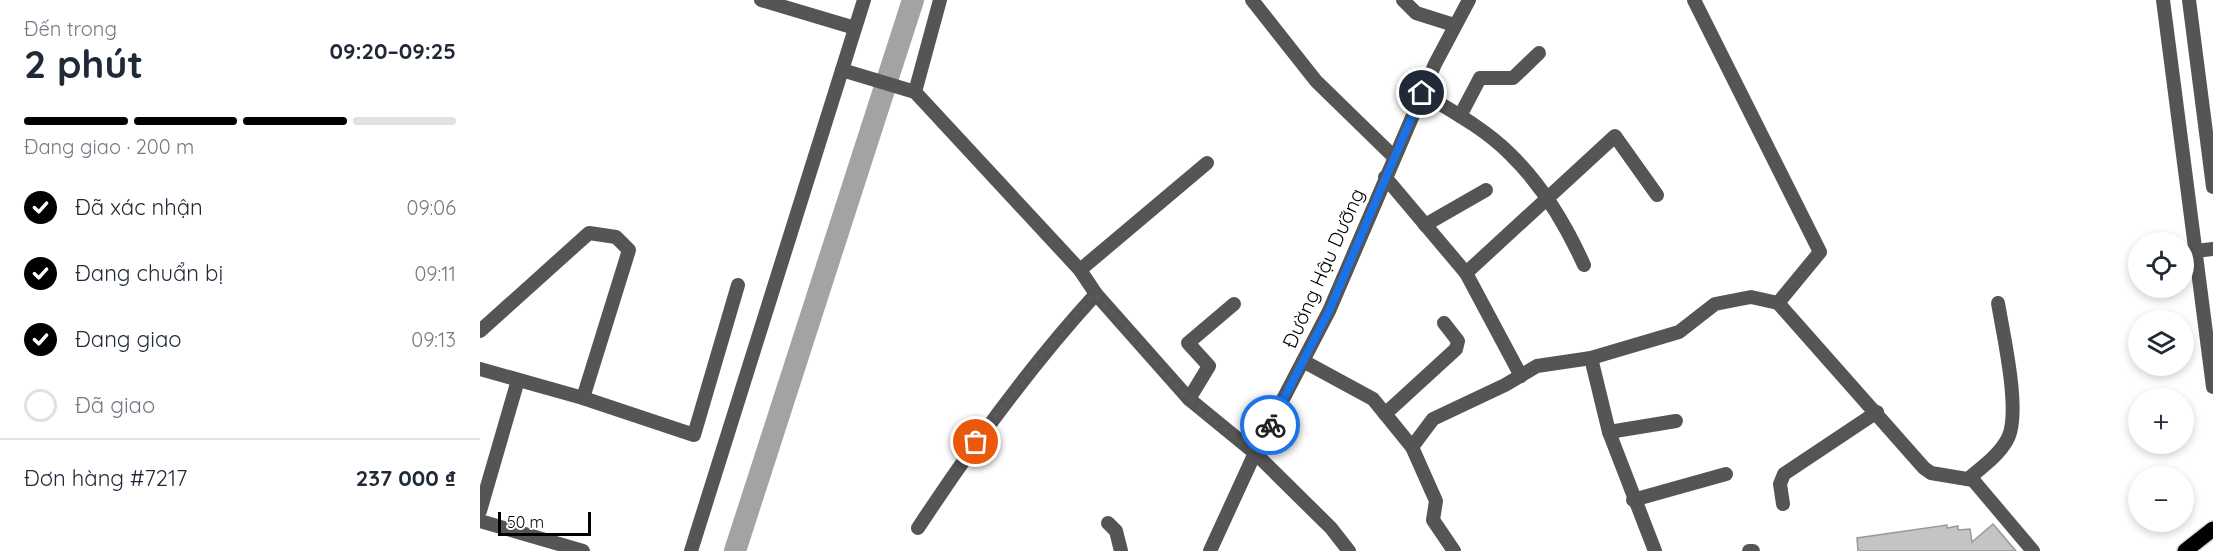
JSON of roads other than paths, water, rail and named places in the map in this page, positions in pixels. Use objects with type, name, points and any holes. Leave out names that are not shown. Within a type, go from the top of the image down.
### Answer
[{"type":"main road","points":[[2185,551],[2213,529]]},
{"type":"street","points":[[761,0],[855,28]]},
{"type":"street","points":[[692,551],[864,0]]},
{"type":"street","points":[[915,92],[940,0]]},
{"type":"street","points":[[1252,0],[1316,81],[1394,157]]},
{"type":"street","points":[[1403,0],[1416,13],[1454,25]]},
{"type":"street","name":"Đường Hậu Dưỡng","points":[[1210,551],[1255,453],[1329,311],[1422,93],[1454,25],[1469,0]]},
{"type":"street","points":[[1694,0],[1820,252],[1778,303]]},
{"type":"street","points":[[2163,0],[2213,387]]},
{"type":"street","points":[[2189,0],[2209,128],[2213,187]]},
{"type":"street","points":[[1461,116],[1480,78],[1513,78],[1539,53]]},
{"type":"street","points":[[842,70],[915,92],[1080,270],[1095,294],[1188,399],[1255,453],[1331,528],[1349,551]]},
{"type":"street","points":[[1422,93],[1461,116],[1509,153],[1548,199],[1570,234],[1584,266]]},
{"type":"street","points":[[1466,273],[1615,136],[1657,195]]},
{"type":"street","points":[[1080,270],[1207,163]]},
{"type":"street","points":[[1386,177],[1466,273],[1521,376]]},
{"type":"street","points":[[1425,225],[1486,190]]},
{"type":"street","points":[[480,331],[589,233],[615,237],[629,250],[583,398]]},
{"type":"street","points":[[2195,250],[2213,249]]},
{"type":"street","points":[[480,369],[583,398],[694,435],[738,285]]},
{"type":"street","points":[[918,528],[964,458],[1023,378],[1095,294]]},
{"type":"street","points":[[1412,447],[1433,419],[1537,366],[1591,358],[1679,332],[1715,304],[1752,297],[1778,303],[1877,412],[1924,468],[1932,473],[1968,479],[1983,490],[2033,551]]},
{"type":"street","points":[[1968,479],[1999,451],[2009,437],[2014,417],[1998,303]]},
{"type":"street","points":[[1188,399],[1209,366],[1188,344],[1234,304]]},
{"type":"street","points":[[1385,414],[1456,349],[1458,341],[1444,323]]},
{"type":"street","points":[[1591,358],[1609,432],[1633,500],[1655,551]]},
{"type":"street","points":[[1303,361],[1373,399],[1412,447],[1436,501],[1433,520],[1454,551]]},
{"type":"street","points":[[480,511],[518,380]]},
{"type":"street","points":[[1783,504],[1780,484],[1784,474],[1877,412]]},
{"type":"street","points":[[1609,432],[1676,421]]},
{"type":"street","points":[[1633,500],[1726,474]]},
{"type":"street","points":[[480,521],[583,551]]},
{"type":"street","points":[[1108,523],[1116,531],[1121,551]]},
{"type":"waterway","points":[[735,551],[913,0]]}]
